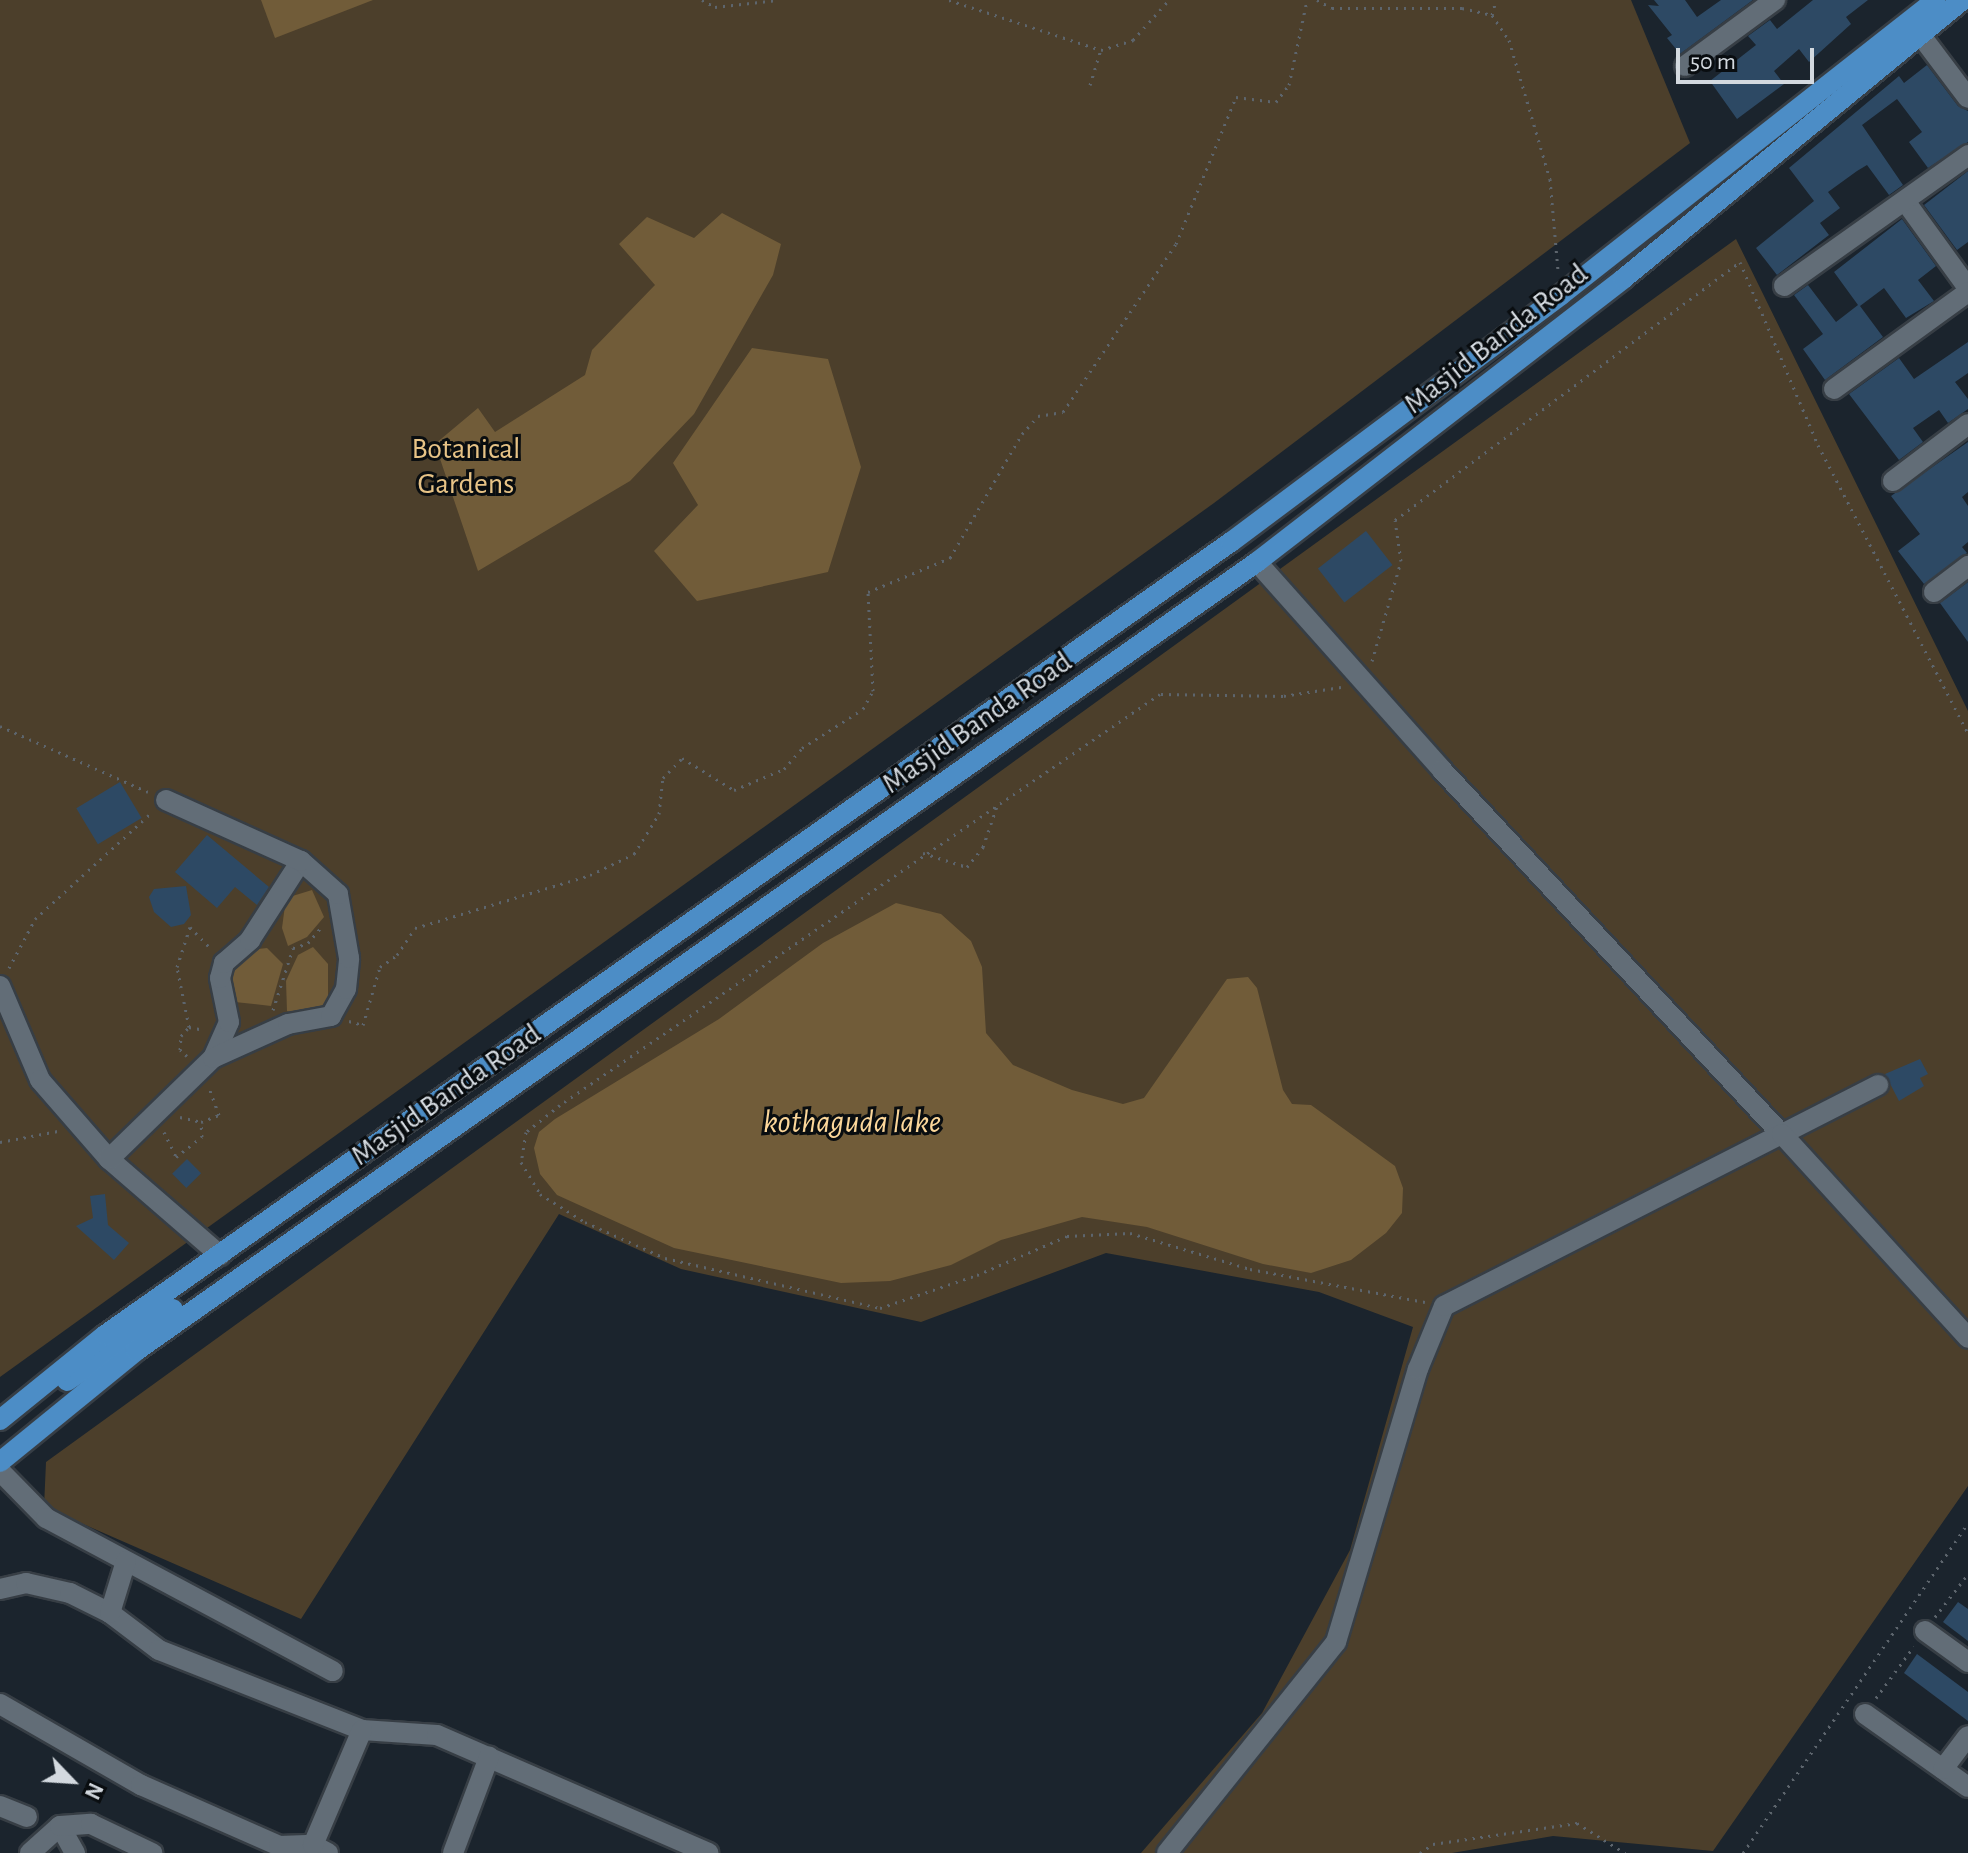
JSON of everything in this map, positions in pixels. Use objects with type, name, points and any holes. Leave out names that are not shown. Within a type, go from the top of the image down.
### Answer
[{"type":"main road","name":"Masjid Banda Road","points":[[0,1420],[105,1335],[1231,542],[1561,295],[1936,0]]},
{"type":"main road","name":"Masjid Banda Road","points":[[0,1462],[136,1351],[1257,562],[1662,246],[1963,0]]},
{"type":"main road","points":[[1647,227],[1662,246]]},
{"type":"main road","points":[[0,1438],[67,1382],[257,1250],[309,1228]]},
{"type":"street","points":[[1685,66],[1775,0]]},
{"type":"street","points":[[1919,33],[1968,98]]},
{"type":"street","points":[[1784,286],[1968,155]]},
{"type":"street","points":[[1834,389],[1968,290],[1905,201]]},
{"type":"street","points":[[1893,481],[1968,424]]},
{"type":"street","points":[[1257,562],[1365,684],[1968,1338]]},
{"type":"street","points":[[1934,592],[1968,566]]},
{"type":"street","points":[[166,800],[301,861],[338,894],[345,925],[346,989],[331,1016],[288,1024],[211,1055]]},
{"type":"street","points":[[109,1159],[211,1055],[229,1022],[220,978],[224,963],[250,940],[301,861]]},
{"type":"street","points":[[4,979],[40,1080],[109,1159],[220,1255]]},
{"type":"street","points":[[1167,1853],[1336,1642],[1418,1369],[1444,1306],[1878,1085]]},
{"type":"street","points":[[0,1471],[46,1518],[333,1671]]},
{"type":"street","points":[[110,1613],[126,1561]]},
{"type":"street","points":[[0,1589],[26,1583],[70,1593],[110,1613],[159,1650],[362,1730],[437,1735],[709,1853]]},
{"type":"street","points":[[1925,1631],[1968,1662]]},
{"type":"street","points":[[0,1704],[141,1785],[279,1846],[320,1849],[362,1730]]},
{"type":"street","points":[[1865,1714],[1968,1787]]},
{"type":"street","points":[[1943,1769],[1968,1736]]},
{"type":"street","points":[[453,1853],[489,1757]]},
{"type":"street","points":[[0,1806],[27,1817]]},
{"type":"street","points":[[30,1853],[60,1826],[91,1824],[152,1853]]},
{"type":"street","points":[[60,1826],[75,1853]]},
{"type":"path","points":[[702,0],[715,7],[778,0]]},
{"type":"path","points":[[949,0],[1101,50],[1133,40],[1169,0]]},
{"type":"path","points":[[331,1016],[363,1025],[380,967],[397,955],[415,928],[590,875],[634,854],[659,814],[663,778],[682,758],[734,790],[784,769],[802,748],[863,709],[873,691],[868,592],[950,558],[1022,434],[1038,416],[1063,412],[1176,244],[1236,97],[1276,102],[1289,85],[1307,0]]},
{"type":"path","points":[[1317,0],[1332,8],[1462,8],[1492,15],[1509,40],[1550,179],[1561,295]]},
{"type":"path","points":[[1492,15],[1496,0]]},
{"type":"path","points":[[1090,85],[1101,50]]},
{"type":"path","points":[[1444,1306],[1250,1269],[1130,1233],[1067,1236],[977,1275],[880,1308],[665,1258],[585,1222],[540,1194],[521,1162],[526,1132],[923,853],[1160,694],[1283,696],[1365,684],[1401,561],[1395,520],[1740,262],[1818,445],[1968,733]]},
{"type":"path","points":[[0,726],[166,800],[35,919],[4,979]]},
{"type":"path","points":[[923,853],[967,867],[983,847],[997,806]]},
{"type":"path","points":[[189,1027],[177,967],[190,927],[224,963]]},
{"type":"path","points":[[277,990],[293,948],[308,943]]},
{"type":"path","points":[[201,1122],[202,1137],[176,1157],[164,1132],[171,1120],[184,1116],[201,1122],[219,1115],[211,1055],[201,1026],[189,1027],[181,1036],[180,1050],[189,1058],[211,1055]]},
{"type":"path","points":[[0,1142],[81,1127]]},
{"type":"path","points":[[1743,1853],[1968,1523]]},
{"type":"path","points":[[1865,1714],[1968,1574]]},
{"type":"path","points":[[1420,1853],[1433,1844],[1577,1823],[1625,1853]]},
{"type":"green space","name":"Botanical Gardens","points":[[0,0],[1631,0],[1690,143],[1214,503],[0,1377]]},
{"type":"green space","points":[[1736,239],[1968,711],[1968,1486],[1713,1851],[1553,1836],[1452,1853],[1141,1853],[1262,1713],[1350,1550],[1413,1327],[1319,1292],[1106,1253],[921,1322],[681,1269],[559,1214],[301,1619],[44,1507],[46,1462]]},
{"type":"water","points":[[261,0],[373,0],[275,38]]},
{"type":"water","points":[[722,213],[781,244],[773,275],[694,414],[630,481],[478,571],[435,444],[478,408],[495,432],[585,375],[592,350],[655,285],[619,244],[647,217],[694,238]]},
{"type":"water","points":[[752,348],[828,359],[861,467],[828,572],[697,601],[654,551],[698,505],[673,463]]},
{"type":"water","points":[[312,890],[324,917],[307,937],[288,946],[282,928],[286,898]]},
{"type":"water","name":"kothaguda lake","points":[[896,903],[941,914],[971,941],[982,967],[986,1033],[1013,1065],[1072,1090],[1123,1104],[1144,1098],[1227,979],[1248,977],[1257,988],[1283,1090],[1292,1104],[1311,1105],[1395,1166],[1403,1188],[1402,1213],[1386,1233],[1351,1260],[1311,1273],[1263,1264],[1147,1227],[1082,1217],[1001,1240],[951,1265],[890,1281],[841,1283],[674,1248],[557,1195],[540,1174],[534,1148],[539,1132],[555,1119],[719,1019],[823,943]]},
{"type":"water","points":[[313,947],[328,964],[328,1008],[307,1018],[287,1011],[286,981],[298,955]]},
{"type":"water","points":[[267,948],[283,964],[271,1006],[235,1002],[229,971],[250,950]]},
{"type":"building","points":[[1654,0],[1685,0],[1697,17],[1721,0],[1753,0],[1680,54],[1667,38],[1672,35],[1648,5],[1659,6]]},
{"type":"building","points":[[1813,0],[1868,0],[1846,17],[1851,24],[1809,62],[1799,49],[1774,71],[1784,84],[1737,119],[1710,81],[1756,45],[1748,36],[1770,20],[1777,29]]},
{"type":"building","points":[[1927,65],[1958,106],[1968,111],[1968,142],[1928,168],[1909,142],[1922,132],[1897,99],[1862,125],[1903,185],[1889,195],[1867,165],[1857,171],[1828,192],[1840,208],[1820,223],[1829,235],[1777,275],[1756,248],[1814,201],[1789,168],[1899,76],[1904,83]]},
{"type":"building","points":[[1968,171],[1968,242],[1957,250],[1924,205]]},
{"type":"building","points":[[1902,219],[1936,266],[1918,280],[1934,301],[1906,318],[1884,288],[1860,306],[1883,337],[1825,380],[1803,349],[1823,334],[1794,295],[1808,285],[1836,322],[1858,305],[1834,272]]},
{"type":"building","points":[[1968,342],[1968,373],[1955,382],[1968,399],[1968,409],[1948,423],[1939,410],[1913,428],[1923,442],[1899,460],[1849,394],[1899,358],[1914,379]]},
{"type":"building","points":[[1968,442],[1968,492],[1962,497],[1968,506],[1968,542],[1962,547],[1967,553],[1924,584],[1898,551],[1920,534],[1891,496]]},
{"type":"building","points":[[1366,531],[1392,565],[1344,602],[1318,569]]},
{"type":"building","points":[[1968,582],[1968,642],[1940,603]]},
{"type":"building","points":[[120,782],[142,818],[98,844],[76,808]]},
{"type":"building","points":[[207,835],[269,887],[257,905],[235,887],[217,908],[175,872]]},
{"type":"building","points":[[186,886],[191,915],[184,924],[171,927],[154,912],[149,897],[154,889]]},
{"type":"building","points":[[1920,1059],[1928,1074],[1920,1078],[1924,1086],[1899,1101],[1885,1074]]},
{"type":"building","points":[[187,1159],[201,1173],[186,1188],[172,1174]]},
{"type":"building","points":[[105,1194],[108,1225],[129,1243],[114,1260],[76,1226],[93,1218],[90,1196]]},
{"type":"building","points":[[1958,1602],[1968,1609],[1968,1641],[1943,1622]]},
{"type":"building","points":[[1917,1654],[1968,1692],[1968,1721],[1904,1673]]}]
